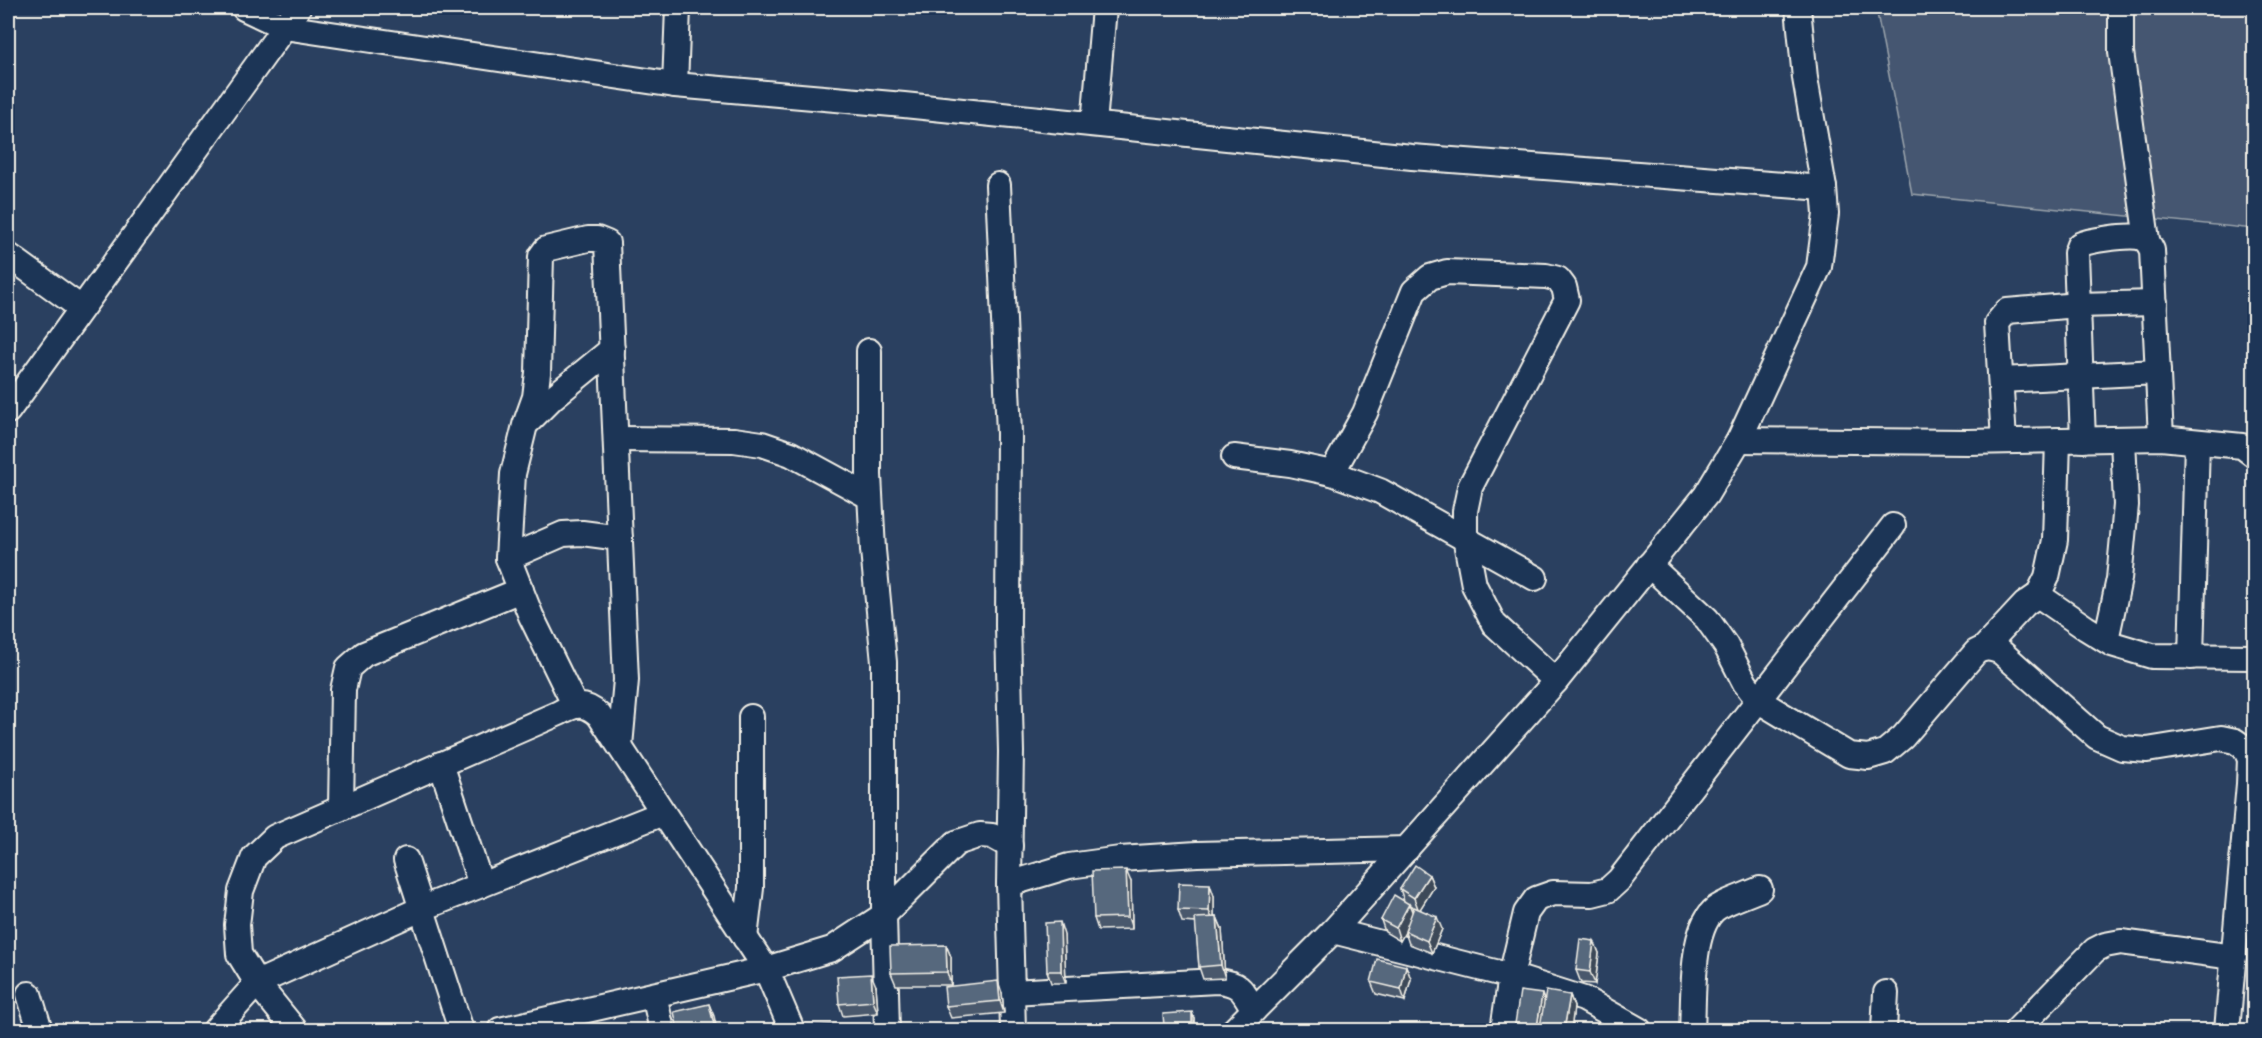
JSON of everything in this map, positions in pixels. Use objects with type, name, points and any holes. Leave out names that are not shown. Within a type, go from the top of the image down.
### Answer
[{"type":"street","points":[[244,8],[285,27],[675,85],[904,105],[1412,157],[1824,188]]},
{"type":"street","points":[[8,411],[298,8]]},
{"type":"street","points":[[675,85],[678,8]]},
{"type":"street","points":[[1094,124],[1104,8]]},
{"type":"street","points":[[1234,1030],[1333,931],[1556,681],[1706,495],[1739,440],[1819,267],[1826,214],[1824,188],[1805,78],[1798,8]]},
{"type":"street","points":[[2121,8],[2121,52],[2147,240],[2152,250],[2161,438]]},
{"type":"street","points":[[998,185],[1010,433],[1009,884],[1013,1030]]},
{"type":"street","points":[[2083,440],[2076,253],[2079,245],[2087,241],[2139,237],[2147,240]]},
{"type":"street","points":[[574,704],[548,653],[508,558],[513,474],[525,425],[535,397],[538,373],[541,256],[546,249],[597,239],[607,243],[612,349],[626,680],[620,746]]},
{"type":"street","points":[[8,255],[81,308]]},
{"type":"street","points":[[1332,473],[1365,413],[1414,291],[1430,277],[1447,272],[1546,276],[1558,279],[1564,288],[1567,300],[1470,488],[1465,510],[1465,537],[1474,585],[1494,624],[1556,681]]},
{"type":"street","points":[[2004,441],[1997,323],[2001,316],[2007,311],[2078,305],[2155,303]]},
{"type":"street","points":[[525,425],[552,398],[612,349]]},
{"type":"street","points":[[870,351],[870,496],[884,662],[884,915],[887,1030]]},
{"type":"street","points":[[2001,380],[2158,372]]},
{"type":"street","points":[[1739,440],[2004,441],[2161,438],[2242,446],[2254,455]]},
{"type":"street","points":[[616,439],[734,440],[762,444],[791,454],[870,496]]},
{"type":"street","points":[[2106,640],[2119,579],[2126,505],[2123,439]]},
{"type":"street","points":[[1650,565],[1707,619],[1726,646],[1745,683],[1759,701],[1849,754],[1868,757],[1885,752],[1903,737],[1976,652],[1984,648],[2025,604],[2038,595],[2047,577],[2055,540],[2058,440]]},
{"type":"street","points":[[2191,657],[2197,442]]},
{"type":"street","points":[[1234,458],[1290,464],[1332,473],[1380,491],[1535,578]]},
{"type":"street","points":[[1503,1030],[1511,976],[1526,913],[1536,899],[1553,893],[1592,894],[1608,890],[1619,880],[1893,526]]},
{"type":"street","points":[[508,558],[563,534],[582,532],[620,538]]},
{"type":"street","points":[[341,807],[343,690],[348,668],[364,654],[521,590]]},
{"type":"street","points":[[2038,595],[2106,640],[2152,656],[2254,657]]},
{"type":"street","points":[[1984,648],[2001,652],[2097,737],[2122,748],[2147,750],[2222,738],[2235,741],[2245,748],[2250,759],[2249,784],[2227,1030]]},
{"type":"street","points":[[295,1030],[257,983],[239,954],[237,925],[242,891],[254,857],[275,837],[559,713],[574,704],[590,706],[599,714],[766,969],[792,1030]]},
{"type":"street","points":[[745,938],[751,888],[751,717]]},
{"type":"street","points":[[441,764],[481,885]]},
{"type":"street","points":[[215,1030],[257,983],[423,908],[663,813]]},
{"type":"street","points":[[500,1030],[766,969],[832,949],[884,915],[956,843],[980,835],[992,836],[1010,846]]},
{"type":"street","points":[[1009,884],[1068,866],[1120,859],[1197,854],[1407,849]]},
{"type":"street","points":[[406,860],[461,1030]]},
{"type":"street","points":[[1692,1030],[1697,944],[1703,924],[1714,910],[1760,889]]},
{"type":"street","points":[[1333,931],[1511,976],[1584,999],[1639,1030]]},
{"type":"street","points":[[2017,1030],[2095,950],[2105,945],[2121,942],[2234,957]]},
{"type":"street","points":[[1011,992],[1232,982],[1242,990],[1254,1010]]},
{"type":"street","points":[[29,993],[39,1030]]},
{"type":"street","points":[[1884,1030],[1886,993]]},
{"type":"street","points":[[654,995],[662,1030]]},
{"type":"shaded area","points":[[1876,8],[2254,8],[2254,229],[1912,194]]},
{"type":"building","points":[[1415,865],[1429,875],[1414,898],[1400,889]]},
{"type":"building","points":[[1126,870],[1128,917],[1094,918],[1092,871]]},
{"type":"building","points":[[1179,883],[1210,884],[1209,911],[1178,910]]},
{"type":"building","points":[[1394,895],[1409,904],[1396,928],[1381,920]]},
{"type":"building","points":[[1414,907],[1437,917],[1427,941],[1405,931]]},
{"type":"building","points":[[1217,917],[1221,965],[1199,967],[1195,918]]},
{"type":"building","points":[[1060,922],[1061,971],[1047,971],[1045,923]]},
{"type":"building","points":[[1580,939],[1594,941],[1590,972],[1576,970]]},
{"type":"building","points":[[946,945],[947,972],[891,973],[890,946]]},
{"type":"building","points":[[1377,959],[1406,966],[1401,989],[1371,982]]},
{"type":"building","points":[[871,974],[873,1001],[839,1004],[837,976]]},
{"type":"building","points":[[998,981],[1000,1001],[946,1006],[944,987]]},
{"type":"building","points":[[1520,991],[1542,994],[1537,1027],[1515,1024]]},
{"type":"building","points":[[1546,991],[1570,995],[1564,1030],[1540,1027]]},
{"type":"building","points":[[709,1004],[715,1029],[678,1030],[674,1012]]},
{"type":"building","points":[[1192,1012],[1192,1025],[1164,1026],[1163,1014]]},
{"type":"building","points":[[840,1025],[840,1030],[815,1030],[815,1026]]},
{"type":"building","points":[[1063,1025],[1063,1030],[1023,1030],[1023,1028]]}]
